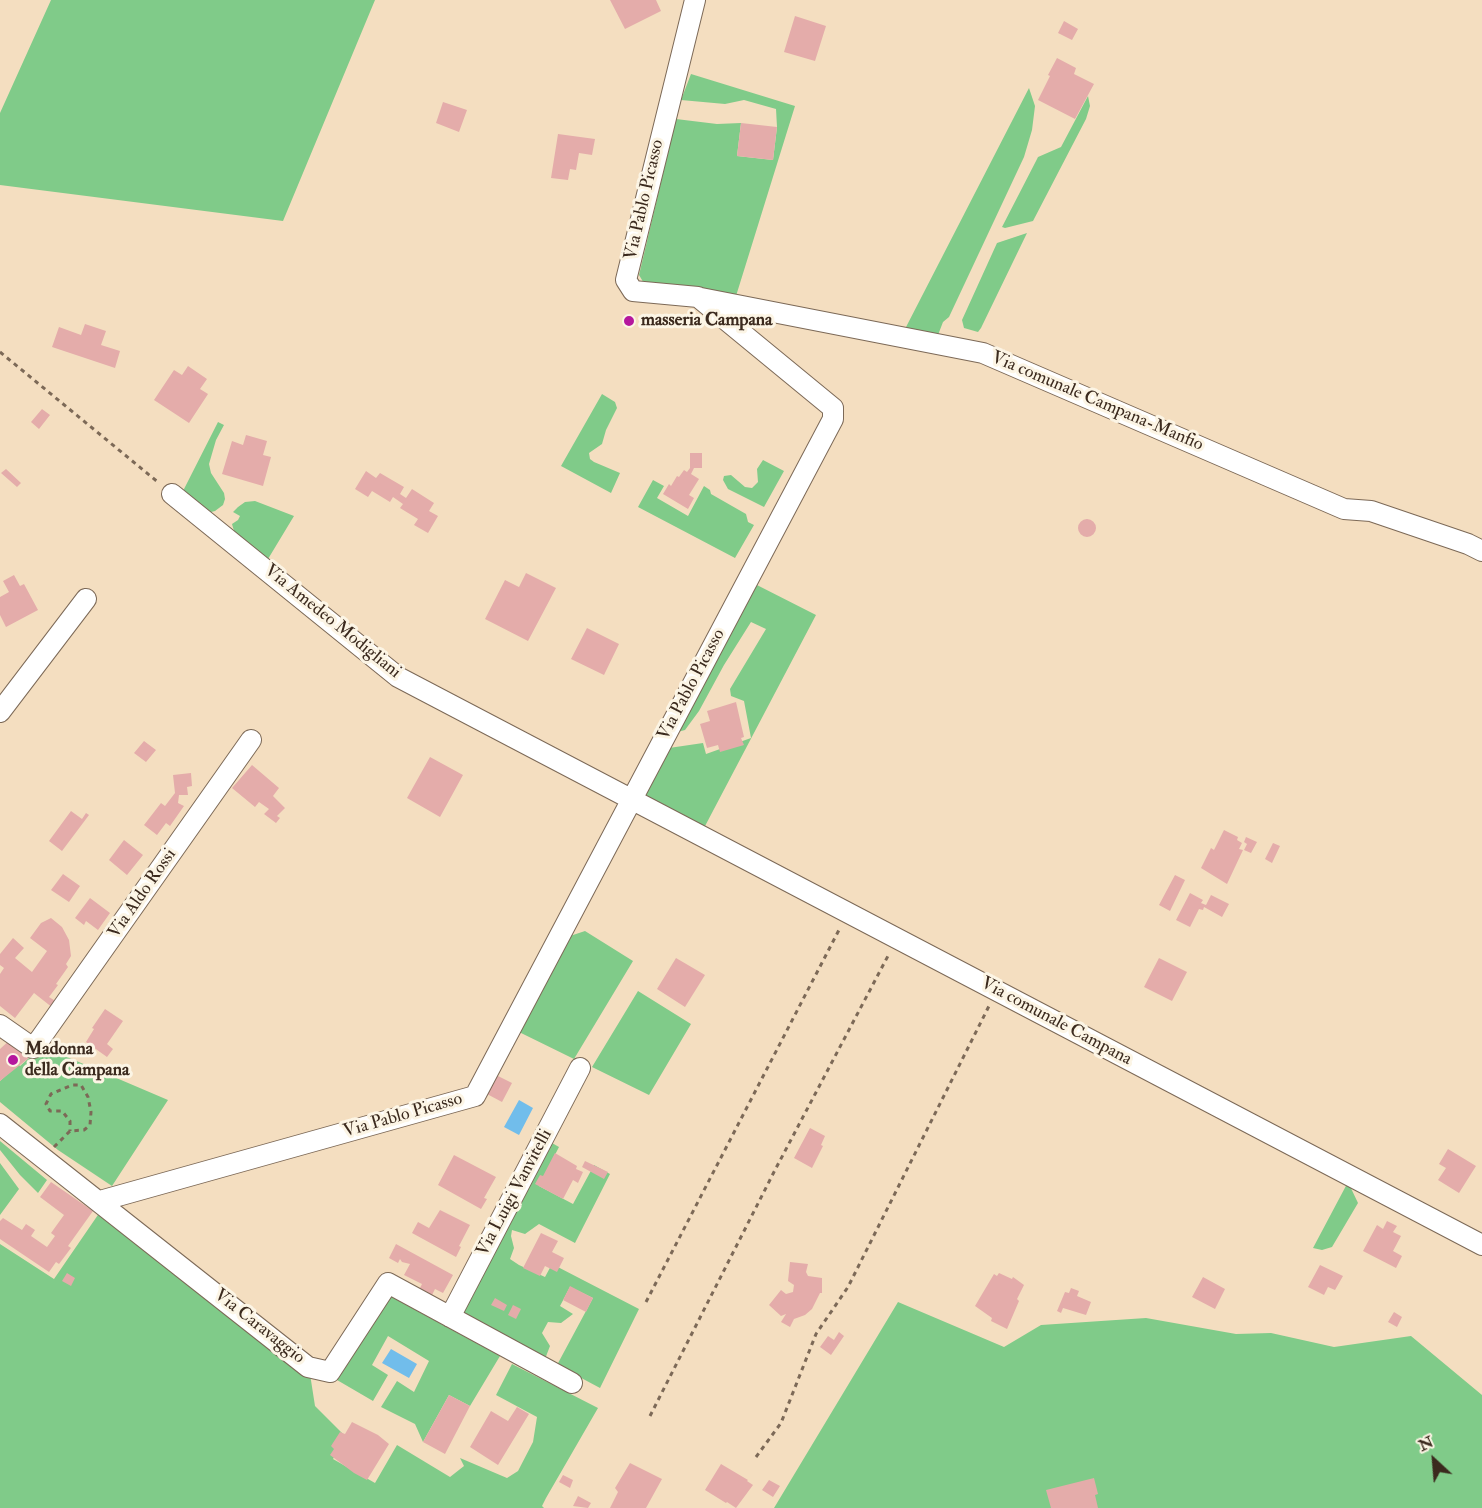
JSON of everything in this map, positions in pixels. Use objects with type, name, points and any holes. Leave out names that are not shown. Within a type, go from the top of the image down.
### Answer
[{"type":"street","name":"Via Pablo Picasso","points":[[100,1201],[475,1096],[833,419],[833,408],[698,297],[633,291],[626,280],[695,0]]},
{"type":"street","name":"Via comunale Campana-Manfio","points":[[698,297],[983,353],[1344,509],[1371,511],[1468,544],[1482,551]]},
{"type":"street","name":"Via Amedeo Modigliani","points":[[172,494],[398,677],[630,800]]},
{"type":"street","points":[[0,712],[86,598]]},
{"type":"street","name":"Via Aldo Rossi","points":[[0,1025],[33,1048],[251,740]]},
{"type":"street","name":"Via comunale Campana","points":[[630,800],[1482,1245]]},
{"type":"street","name":"Via Luigi Vanvitelli","points":[[450,1317],[580,1068]]},
{"type":"street","name":"Via Caravaggio","points":[[0,1124],[45,1157],[308,1367],[330,1372],[388,1282],[572,1383]]},
{"type":"path","points":[[0,352],[172,494]]},
{"type":"path","points":[[646,1302],[848,914]]},
{"type":"path","points":[[650,1416],[775,1170],[897,939]]},
{"type":"path","points":[[756,1457],[781,1423],[816,1334],[848,1287],[997,991]]},
{"type":"path","points":[[45,1157],[70,1131],[84,1130],[90,1125],[91,1112],[88,1097],[81,1085],[72,1085],[51,1094],[46,1104],[50,1111],[62,1111],[70,1121],[70,1131]]},
{"type":"green space","points":[[51,0],[375,0],[283,221],[0,185],[0,113]]},
{"type":"green space","points":[[691,74],[795,106],[736,296],[645,285],[639,275],[676,119],[717,124],[741,123],[737,156],[773,160],[777,127],[776,109],[744,100],[725,104],[681,100]]},
{"type":"green space","points":[[1029,88],[1035,106],[1032,130],[1024,157],[949,317],[943,322],[938,335],[905,329]]},
{"type":"green space","points":[[1088,96],[1090,106],[1086,119],[1033,221],[1002,227],[1038,157],[1061,147]]},
{"type":"green space","points":[[1027,233],[981,328],[978,332],[964,328],[962,320],[997,243]]},
{"type":"green space","points":[[602,394],[615,402],[617,408],[602,444],[589,453],[590,459],[594,462],[620,473],[611,493],[561,466]]},
{"type":"green space","points":[[218,422],[224,425],[216,440],[209,464],[211,473],[224,493],[225,499],[223,505],[211,512],[183,491]]},
{"type":"green space","points":[[763,460],[784,471],[764,507],[728,489],[723,480],[724,476],[731,475],[745,487],[752,488],[758,482],[757,469]]},
{"type":"green space","points":[[653,480],[664,486],[657,498],[688,516],[704,486],[710,490],[711,494],[746,514],[748,522],[754,525],[735,558],[638,507]]},
{"type":"green space","points":[[255,501],[294,516],[268,559],[234,531],[232,524],[240,516],[233,512],[238,507],[245,502]]},
{"type":"green space","points":[[751,582],[816,615],[704,828],[644,795],[669,748],[703,743],[706,754],[751,738],[744,701],[731,696],[730,689],[766,629],[751,622],[699,711],[685,730],[674,733]]},
{"type":"green space","points":[[585,931],[633,961],[574,1059],[519,1032],[570,936]]},
{"type":"green space","points":[[638,991],[691,1024],[649,1095],[592,1067]]},
{"type":"green space","points":[[46,1048],[168,1100],[112,1186],[58,1150],[0,1102],[0,1081],[18,1064],[20,1066],[30,1057],[35,1058]]},
{"type":"green space","points":[[0,1141],[47,1180],[38,1193],[0,1150]]},
{"type":"green space","points":[[552,1143],[559,1147],[539,1186],[573,1204],[594,1165],[610,1174],[575,1243],[539,1224],[525,1234],[512,1230],[514,1248],[510,1259],[545,1277],[552,1264],[639,1309],[600,1388],[557,1365],[593,1298],[570,1287],[560,1306],[573,1314],[561,1323],[548,1322],[542,1333],[550,1346],[545,1359],[460,1313]]},
{"type":"green space","points":[[0,1163],[19,1189],[0,1215]]},
{"type":"green space","points":[[1348,1182],[1358,1203],[1332,1247],[1322,1250],[1313,1248]]},
{"type":"green space","points":[[102,1209],[310,1374],[315,1406],[346,1437],[333,1459],[375,1483],[397,1445],[450,1477],[464,1466],[460,1458],[507,1478],[518,1471],[533,1442],[537,1417],[496,1395],[512,1364],[598,1408],[546,1498],[542,1506],[544,1508],[0,1508],[0,1244],[54,1279]]},
{"type":"green space","points":[[388,1295],[500,1356],[470,1406],[449,1395],[423,1442],[415,1424],[381,1407],[397,1381],[414,1392],[429,1361],[388,1336],[372,1365],[388,1375],[373,1401],[337,1380]]},
{"type":"green space","points":[[898,1302],[1004,1347],[1041,1325],[1146,1318],[1236,1334],[1271,1333],[1334,1347],[1411,1336],[1482,1395],[1482,1508],[774,1508]]},
{"type":"water","points":[[519,1100],[533,1108],[519,1135],[504,1127]]},
{"type":"water","points":[[391,1349],[417,1364],[409,1378],[382,1363]]},
{"type":"building","points":[[610,0],[656,0],[661,11],[625,29]]},
{"type":"building","points":[[795,16],[826,26],[815,61],[784,52]]},
{"type":"building","points":[[1064,21],[1078,29],[1072,40],[1058,33]]},
{"type":"building","points":[[1057,58],[1076,68],[1074,74],[1094,84],[1075,119],[1038,100]]},
{"type":"building","points":[[443,102],[467,110],[459,132],[436,123]]},
{"type":"building","points":[[741,123],[777,127],[773,160],[737,156]]},
{"type":"building","points":[[558,134],[595,139],[592,155],[579,153],[576,170],[570,169],[568,180],[551,178]]},
{"type":"building","points":[[85,324],[106,331],[101,345],[120,351],[115,368],[52,347],[59,327],[81,335]]},
{"type":"building","points":[[188,366],[207,379],[200,389],[208,394],[189,423],[154,400],[174,370],[182,375]]},
{"type":"building","points":[[42,409],[50,415],[39,429],[31,422]]},
{"type":"building","points":[[246,435],[267,441],[263,455],[271,457],[263,486],[222,474],[232,441],[243,445]]},
{"type":"building","points":[[690,453],[702,453],[702,468],[694,468],[691,474],[699,479],[689,495],[694,498],[688,509],[663,494],[677,476],[679,477],[684,470],[687,472],[690,468]]},
{"type":"building","points":[[6,469],[21,483],[17,487],[1,473]]},
{"type":"building","points":[[366,471],[376,478],[380,473],[404,487],[400,494],[406,498],[412,489],[434,503],[429,511],[438,516],[428,533],[414,525],[418,519],[400,508],[403,504],[393,497],[390,502],[372,491],[368,497],[355,489]]},
{"type":"building","points":[[1087,519],[1093,522],[1096,528],[1093,534],[1087,537],[1081,534],[1078,528],[1081,522]]},
{"type":"building","points":[[526,573],[556,588],[528,641],[485,619],[505,580],[519,587]]},
{"type":"building","points":[[14,575],[20,586],[24,584],[38,610],[6,627],[0,615],[0,597],[9,592],[3,581]]},
{"type":"building","points":[[587,628],[619,644],[604,675],[571,659]]},
{"type":"building","points":[[736,702],[744,745],[720,752],[718,745],[707,748],[700,724],[710,721],[707,711]]},
{"type":"building","points":[[144,741],[156,750],[146,762],[134,753]]},
{"type":"building","points":[[430,757],[463,775],[440,817],[407,798]]},
{"type":"building","points":[[252,765],[279,788],[273,796],[285,808],[277,816],[280,818],[276,823],[264,814],[269,809],[259,802],[255,807],[232,788]]},
{"type":"building","points":[[191,773],[192,786],[187,787],[188,795],[179,795],[178,803],[184,806],[170,826],[166,823],[157,835],[144,825],[161,803],[165,806],[175,793],[173,775]]},
{"type":"building","points":[[71,811],[82,819],[86,813],[89,815],[62,851],[49,841]]},
{"type":"building","points":[[1224,830],[1238,837],[1237,840],[1242,843],[1239,849],[1243,850],[1227,884],[1201,868],[1211,848],[1214,850]]},
{"type":"building","points":[[1246,837],[1257,842],[1251,853],[1244,850],[1247,844],[1244,842]]},
{"type":"building","points":[[124,840],[143,855],[127,875],[109,860]]},
{"type":"building","points":[[1273,843],[1280,846],[1272,863],[1265,859]]},
{"type":"building","points":[[63,874],[80,886],[69,902],[51,890]]},
{"type":"building","points":[[1175,875],[1185,880],[1170,911],[1159,905]]},
{"type":"building","points":[[1190,893],[1203,900],[1201,903],[1206,905],[1211,895],[1229,904],[1222,917],[1204,907],[1203,910],[1199,909],[1190,927],[1176,920]]},
{"type":"building","points":[[90,898],[110,913],[98,930],[86,921],[84,925],[75,918]]},
{"type":"building","points":[[51,918],[62,927],[69,940],[71,956],[66,964],[68,967],[49,997],[57,1002],[53,1008],[34,993],[15,1018],[0,1006],[0,974],[4,968],[0,965],[0,954],[13,938],[24,948],[15,958],[32,972],[47,951],[30,938],[41,923]]},
{"type":"building","points":[[676,958],[705,975],[685,1007],[657,989]]},
{"type":"building","points":[[1159,958],[1187,972],[1172,1001],[1144,987]]},
{"type":"building","points":[[105,1009],[123,1021],[107,1044],[113,1049],[107,1057],[86,1042]]},
{"type":"building","name":"Madonna della Campana","points":[[12,1038],[30,1057],[0,1081],[0,1049]]},
{"type":"building","points":[[496,1075],[512,1083],[502,1102],[487,1094]]},
{"type":"building","points":[[810,1128],[825,1136],[821,1145],[823,1146],[812,1168],[794,1158]]},
{"type":"building","points":[[1448,1149],[1476,1166],[1459,1193],[1438,1180],[1446,1168],[1439,1164]]},
{"type":"building","points":[[555,1153],[583,1172],[578,1183],[573,1180],[563,1199],[535,1184],[540,1175],[543,1176]]},
{"type":"building","points":[[454,1155],[496,1177],[484,1198],[487,1199],[481,1209],[438,1185]]},
{"type":"building","points":[[585,1161],[608,1172],[604,1179],[582,1167]]},
{"type":"building","points":[[51,1182],[93,1211],[68,1246],[71,1248],[59,1264],[56,1262],[49,1272],[0,1239],[0,1221],[3,1218],[22,1230],[26,1224],[35,1230],[31,1236],[47,1247],[55,1236],[51,1233],[64,1215],[40,1197]]},
{"type":"building","points":[[440,1210],[470,1225],[456,1257],[412,1233],[418,1222],[429,1228]]},
{"type":"building","points":[[1387,1221],[1397,1226],[1393,1232],[1401,1236],[1393,1251],[1402,1256],[1396,1268],[1363,1251],[1377,1225],[1383,1229]]},
{"type":"building","points":[[541,1233],[558,1241],[552,1252],[564,1258],[557,1272],[545,1266],[540,1276],[523,1268]]},
{"type":"building","points":[[396,1244],[453,1275],[443,1293],[435,1289],[432,1295],[420,1288],[422,1284],[404,1275],[410,1264],[400,1259],[398,1263],[389,1258]]},
{"type":"building","points":[[790,1262],[808,1264],[806,1272],[808,1276],[822,1278],[822,1293],[812,1309],[805,1315],[794,1319],[790,1327],[781,1322],[786,1314],[781,1316],[769,1305],[781,1290],[786,1294],[793,1292],[794,1285],[788,1281]]},
{"type":"building","points":[[1320,1265],[1343,1276],[1335,1290],[1328,1287],[1324,1295],[1308,1287]]},
{"type":"building","points":[[67,1273],[75,1278],[71,1286],[62,1281]]},
{"type":"building","points":[[999,1273],[1012,1279],[1013,1277],[1024,1285],[1007,1329],[991,1321],[992,1318],[975,1306],[994,1274],[997,1276]]},
{"type":"building","points":[[1203,1277],[1225,1289],[1215,1309],[1192,1297]]},
{"type":"building","points":[[570,1286],[593,1298],[586,1312],[563,1300]]},
{"type":"building","points":[[1071,1288],[1079,1291],[1077,1296],[1091,1302],[1086,1315],[1063,1308],[1061,1313],[1057,1311],[1065,1292],[1069,1293]]},
{"type":"building","points":[[495,1298],[507,1305],[504,1311],[491,1305]]},
{"type":"building","points":[[513,1305],[521,1309],[516,1319],[508,1315]]},
{"type":"building","points":[[1394,1312],[1402,1317],[1397,1327],[1388,1322]]},
{"type":"building","points":[[839,1332],[844,1336],[831,1355],[820,1347],[828,1336],[834,1340]]},
{"type":"building","points":[[449,1395],[470,1406],[445,1454],[423,1442]]},
{"type":"building","points":[[517,1407],[529,1414],[498,1465],[470,1447],[491,1411],[508,1421]]},
{"type":"building","points":[[352,1422],[378,1435],[389,1444],[367,1480],[330,1455],[334,1449],[331,1446],[340,1432],[345,1434]]},
{"type":"building","points":[[630,1463],[662,1479],[646,1508],[610,1508],[618,1492],[615,1488]]},
{"type":"building","points":[[721,1464],[753,1485],[736,1508],[705,1490]]},
{"type":"building","points":[[563,1475],[573,1480],[570,1488],[559,1482]]},
{"type":"building","points":[[1094,1478],[1098,1494],[1095,1495],[1098,1508],[1051,1508],[1046,1490]]},
{"type":"building","points":[[769,1480],[780,1486],[773,1497],[762,1490]]},
{"type":"building","points":[[578,1496],[591,1503],[588,1508],[573,1506]]},
{"type":"place","name":"masseria Campana","points":[[629,321]]},
{"type":"place","name":"Madonna della Campana","points":[[13,1060]]}]
